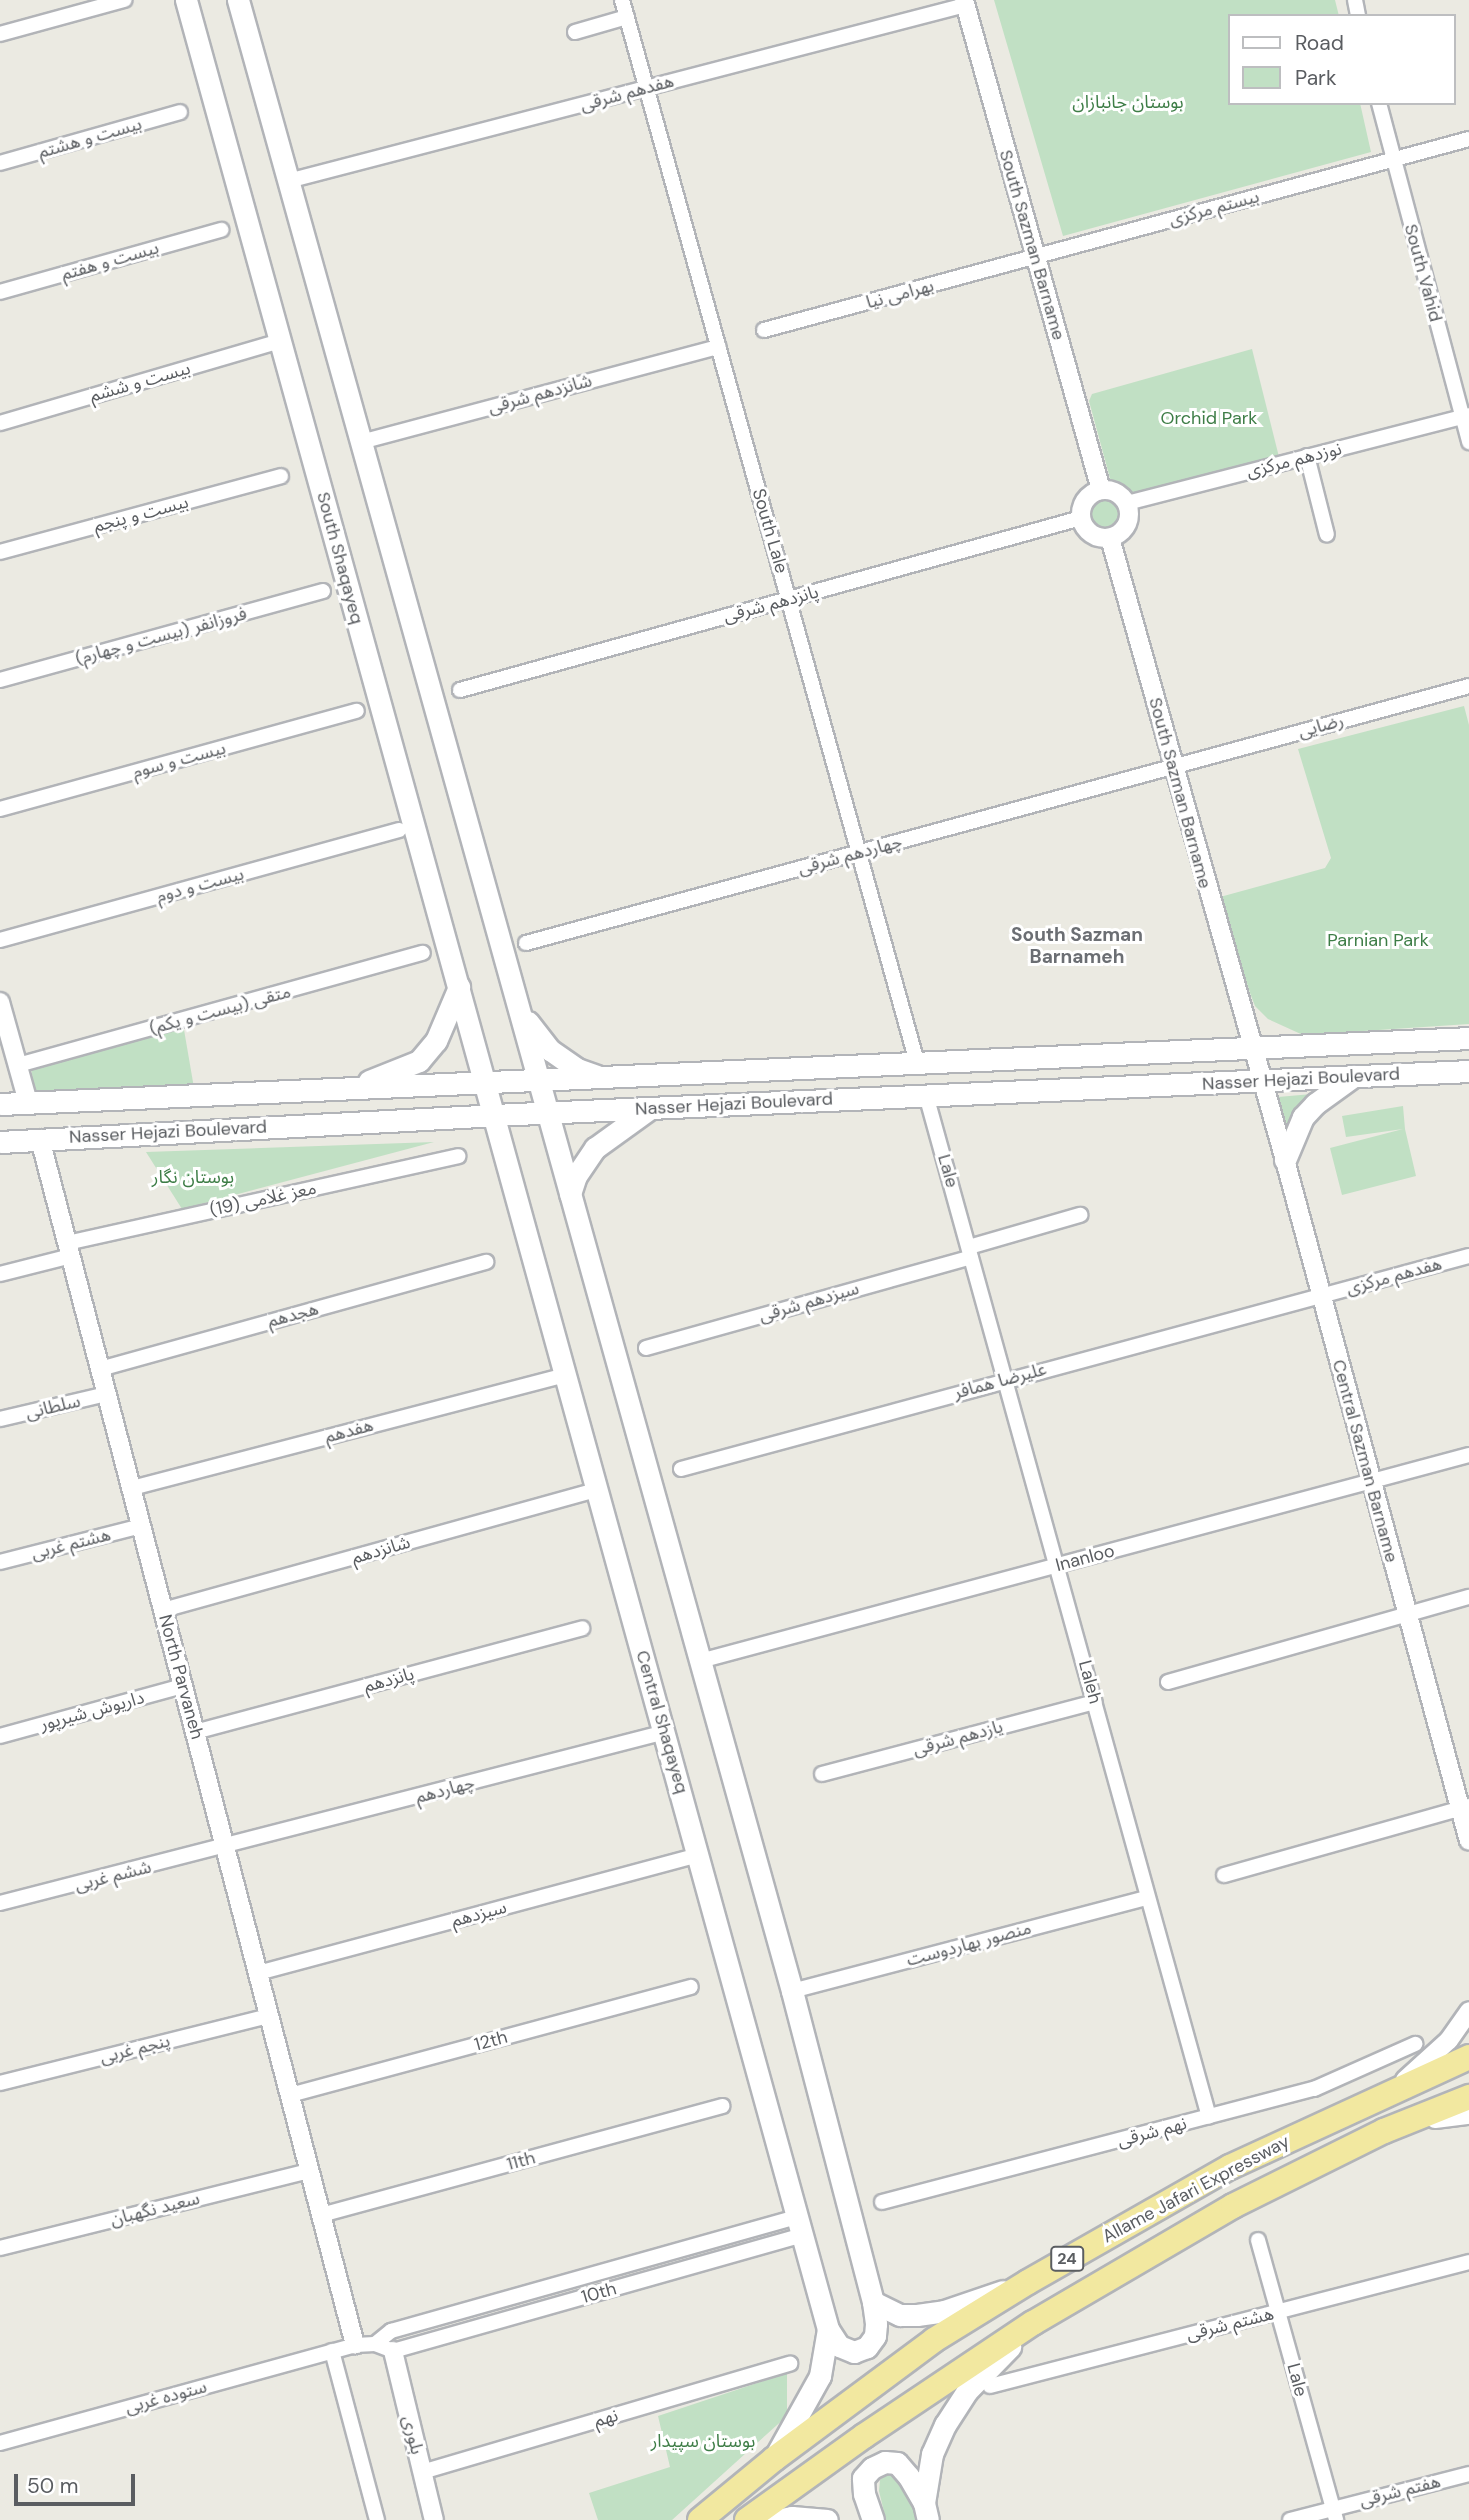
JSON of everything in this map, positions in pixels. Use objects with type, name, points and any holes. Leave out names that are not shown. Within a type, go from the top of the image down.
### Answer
[{"type":"highway","name":"Allame Jafari Expressway","points":[[701,2520],[774,2459],[934,2340],[1028,2282],[1230,2167],[1469,2057]]},
{"type":"highway","name":"Allame Jafari Expressway","points":[[747,2520],[822,2465],[1032,2323],[1233,2206],[1384,2132],[1469,2097]]},
{"type":"main road","name":"South Shaqayeq","points":[[186,0],[494,1115]]},
{"type":"main road","points":[[238,0],[792,1991],[873,2302],[875,2336],[867,2347],[854,2352],[839,2346],[828,2329]]},
{"type":"main road","points":[[354,1087],[419,1061],[436,1041],[459,987]]},
{"type":"main road","points":[[518,1006],[540,1040],[550,1050],[577,1069],[602,1078]]},
{"type":"main road","name":"Nasser Hejazi Boulevard","points":[[0,1104],[1469,1038]]},
{"type":"main road","name":"Nasser Hejazi Boulevard","points":[[0,1142],[494,1115],[1469,1071]]},
{"type":"main road","points":[[1284,1160],[1303,1117],[1315,1104],[1351,1078]]},
{"type":"main road","points":[[570,1194],[576,1176],[595,1148],[651,1108]]},
{"type":"main road","name":"Central Shaqayeq","points":[[494,1115],[802,2226],[828,2329]]},
{"type":"main road","points":[[873,2302],[900,2315],[917,2315],[944,2311],[1028,2282]]},
{"type":"main road","points":[[926,2512],[932,2454],[946,2425],[967,2391],[1032,2323]]},
{"type":"main road","points":[[774,2459],[820,2376],[828,2329]]},
{"type":"main road","points":[[873,2520],[864,2494],[863,2478],[872,2468],[885,2462],[897,2463],[903,2470],[926,2512]]},
{"type":"main road","points":[[776,2520],[792,2517],[827,2520]]},
{"type":"street","points":[[0,34],[124,0]]},
{"type":"street","name":"South Lale","points":[[622,0],[917,1062]]},
{"type":"street","name":"هفدهم شرقی","points":[[288,181],[965,3]]},
{"type":"street","name":"South Sazman Barname","points":[[965,3],[1101,490]]},
{"type":"street","points":[[575,32],[627,18]]},
{"type":"street","name":"South Vahid","points":[[1379,105],[1392,160],[1466,416],[1469,442]]},
{"type":"street","name":"بیست و هشتم","points":[[0,163],[180,113]]},
{"type":"street","name":"بیستم مرکزی","points":[[1036,257],[1469,139]]},
{"type":"street","name":"بیست و هفتم","points":[[0,292],[221,230]]},
{"type":"street","name":"بهرامی نیا","points":[[764,330],[1036,257]]},
{"type":"street","name":"بیست و ششم","points":[[0,422],[280,341]]},
{"type":"street","name":"شانزدهم شرقی","points":[[360,442],[719,347]]},
{"type":"street","name":"نوزدهم مرکزی","points":[[1127,503],[1466,416]]},
{"type":"street","points":[[1307,456],[1327,534]]},
{"type":"street","name":"بیست و پنجم","points":[[0,552],[281,476]]},
{"type":"street","points":[[1101,490],[1116,492],[1127,503],[1127,524],[1123,531],[1110,538],[1095,536],[1081,518],[1088,497],[1101,490]]},
{"type":"street","name":"پانزدهم شرقی","points":[[460,690],[1081,518]]},
{"type":"street","name":"South Sazman Barname","points":[[1110,538],[1260,1081]]},
{"type":"street","name":"فروزانفر (بیست و چهارم)","points":[[0,680],[323,591]]},
{"type":"street","name":"رضایی","points":[[1173,767],[1469,686]]},
{"type":"street","name":"بیست و سوم","points":[[0,809],[358,711]]},
{"type":"street","name":"چهاردهم شرقی","points":[[526,943],[1173,767]]},
{"type":"street","name":"بیست و دوم","points":[[0,940],[400,830]]},
{"type":"street","name":"متقی (بیست و یکم)","points":[[18,1066],[423,953]]},
{"type":"street","points":[[0,1002],[28,1102]]},
{"type":"street","name":"Central Sazman Barname","points":[[1260,1081],[1284,1160],[1406,1614],[1464,1807],[1469,1841]]},
{"type":"street","name":"Lale","points":[[926,1095],[970,1252]]},
{"type":"street","name":"North Parvaneh","points":[[40,1139],[321,2215]]},
{"type":"street","name":"معز غلامی (19)","points":[[0,1274],[69,1250],[458,1156]]},
{"type":"street","name":"سیزدهم شرقی","points":[[646,1348],[970,1252],[1080,1215]]},
{"type":"street","name":"Laleh","points":[[970,1252],[1095,1702],[1146,1898],[1209,2117]]},
{"type":"street","name":"هفدهم مرکزی","points":[[1319,1296],[1469,1256]]},
{"type":"street","name":"هجدهم","points":[[100,1369],[486,1262]]},
{"type":"street","name":"علیرضا همافر","points":[[681,1469],[1319,1296]]},
{"type":"street","name":"هفدهم","points":[[132,1488],[566,1375]]},
{"type":"street","name":"سلطانی","points":[[0,1419],[107,1394]]},
{"type":"street","name":"Inanloo","points":[[700,1661],[1469,1455]]},
{"type":"street","name":"شانزدهم","points":[[163,1610],[598,1489]]},
{"type":"street","name":"هشتم غربی","points":[[0,1562],[141,1526]]},
{"type":"street","points":[[1168,1682],[1469,1597]]},
{"type":"street","name":"پانزدهم","points":[[195,1732],[582,1628]]},
{"type":"street","name":"داریوش شیرپور","points":[[0,1736],[183,1686]]},
{"type":"street","name":"یازدهم شرقی","points":[[821,1774],[1095,1702]]},
{"type":"street","name":"چهاردهم","points":[[225,1848],[665,1732]]},
{"type":"street","points":[[1224,1875],[1464,1807]]},
{"type":"street","name":"ششم غربی","points":[[0,1903],[225,1848]]},
{"type":"street","name":"سیزدهم","points":[[258,1973],[699,1855]]},
{"type":"street","name":"منصور بهاردوست","points":[[792,1991],[1146,1898]]},
{"type":"street","name":"12th","points":[[290,2095],[691,1987]]},
{"type":"street","points":[[1389,2092],[1449,2040],[1469,2011]]},
{"type":"street","name":"پنجم غربی","points":[[0,2083],[269,2016]]},
{"type":"street","name":"نهم شرقی","points":[[882,2202],[1314,2089],[1415,2044]]},
{"type":"street","name":"11th","points":[[321,2215],[722,2106]]},
{"type":"street","points":[[1384,2132],[1453,2115],[1469,2115]]},
{"type":"street","name":"سعید نگهبان","points":[[0,2248],[309,2171]]},
{"type":"street","points":[[321,2215],[355,2345]]},
{"type":"street","name":"10th","points":[[375,2344],[391,2331],[802,2226]]},
{"type":"street","name":"10th","points":[[393,2351],[802,2226]]},
{"type":"street","name":"Lale","points":[[1258,2240],[1334,2514]]},
{"type":"street","name":"هشتم شرقی","points":[[990,2386],[1469,2262]]},
{"type":"street","points":[[375,2344],[393,2351]]},
{"type":"street","name":"ستوده غربی","points":[[0,2443],[332,2351],[355,2345],[375,2344]]},
{"type":"street","points":[[332,2351],[377,2520]]},
{"type":"street","name":"بلوری","points":[[393,2351],[435,2520]]},
{"type":"street","name":"نهم","points":[[422,2472],[790,2364]]},
{"type":"street","name":"هفتم شرقی","points":[[1290,2520],[1334,2514],[1469,2474]]},
{"type":"green space","name":"بوستان جانبازان","points":[[994,0],[1335,0],[1338,14],[1228,14],[1228,105],[1360,105],[1371,152],[1063,236]]},
{"type":"green space","name":"Orchid Park","points":[[1252,349],[1279,457],[1131,496],[1111,482],[1089,401],[1092,394]]},
{"type":"green space","points":[[1104,498],[1115,503],[1120,514],[1115,525],[1104,530],[1093,525],[1088,514],[1093,503]]},
{"type":"green space","name":"Parnian Park","points":[[1464,706],[1469,725],[1469,1024],[1303,1035],[1268,1019],[1255,1006],[1220,897],[1325,868],[1331,858],[1298,749]]},
{"type":"green space","points":[[183,1024],[194,1088],[37,1100],[30,1064]]},
{"type":"green space","points":[[1312,1094],[1287,1132],[1278,1097]]},
{"type":"green space","points":[[1403,1106],[1405,1129],[1416,1176],[1342,1195],[1330,1148],[1403,1129],[1346,1137],[1342,1116]]},
{"type":"green space","name":"بوستان نگار","points":[[434,1142],[182,1209],[146,1152]]},
{"type":"green space","name":"بوستان سپیدار","points":[[787,2373],[787,2416],[672,2520],[598,2520],[589,2493],[670,2467],[658,2416]]},
{"type":"green space","points":[[888,2473],[900,2474],[921,2520],[886,2520],[879,2491],[880,2480]]},
{"type":"district","name":"South Sazman Barnameh","points":[[1077,946]]}]
